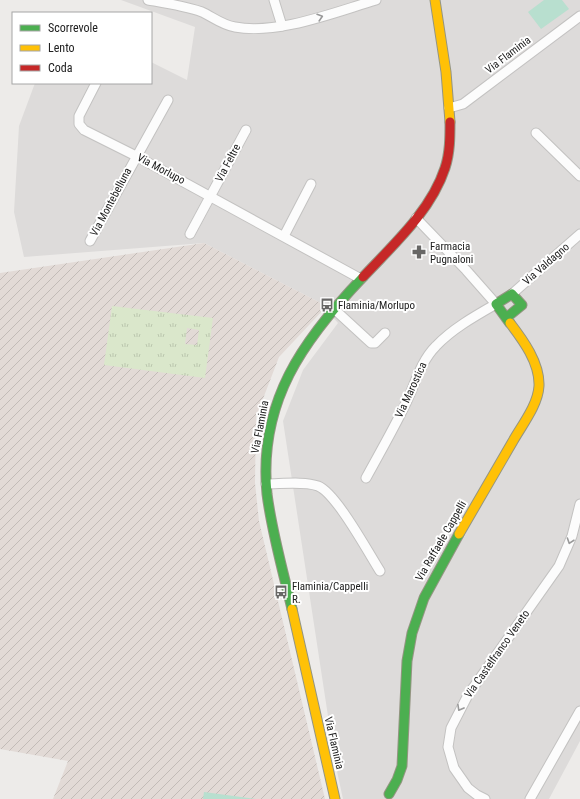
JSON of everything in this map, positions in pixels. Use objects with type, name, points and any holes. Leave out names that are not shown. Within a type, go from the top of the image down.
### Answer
[{"type":"street","points":[[148,0],[195,10],[234,27],[250,28],[282,26],[312,20],[376,0]]},
{"type":"street","points":[[274,0],[282,26]]},
{"type":"street","name":"Via Flaminia","points":[[335,799],[272,524],[266,484],[266,457],[268,440],[278,398],[290,369],[300,352],[334,309],[416,218],[432,194],[445,168],[450,138],[450,108],[435,0]]},
{"type":"street","name":"Via Flaminia","points":[[450,108],[463,104],[580,16]]},
{"type":"street","name":"Via Morlupo","points":[[95,84],[79,116],[79,124],[84,130],[136,156],[361,278]]},
{"type":"street","name":"Via Montebelluna","points":[[90,241],[168,100]]},
{"type":"street","name":"Via Feltre","points":[[190,234],[246,130]]},
{"type":"street","points":[[536,133],[580,176]]},
{"type":"street","points":[[284,236],[311,184]]},
{"type":"street","points":[[416,218],[496,304],[512,294],[522,305],[506,318]]},
{"type":"street","name":"Via Valdagno","points":[[512,294],[580,234]]},
{"type":"street","name":"Via Raffaele Cappelli","points":[[389,794],[397,780],[402,766],[407,661],[409,645],[418,611],[428,589],[534,403],[538,391],[539,379],[535,363],[496,304]]},
{"type":"street","name":"Via Marostica","points":[[366,478],[406,404],[420,369],[428,355],[436,345],[446,337],[496,304]]},
{"type":"street","points":[[334,309],[371,343],[375,343],[385,333]]},
{"type":"street","points":[[266,484],[308,484],[318,486],[327,491],[337,502],[380,571]]},
{"type":"street","name":"Via Castelfranco Veneto","points":[[485,799],[468,788],[454,768],[448,747],[451,728],[468,695],[556,571],[568,546],[580,504]]},
{"type":"street","points":[[530,799],[580,711]]},
{"type":"shaded area","points":[[121,0],[580,0],[580,741],[549,799],[343,799],[335,762],[283,421],[303,370],[338,323],[319,302],[204,243],[24,257],[14,212],[19,126],[35,84],[152,84],[152,62],[187,80],[195,27]]},
{"type":"shaded area","points":[[204,243],[319,302],[325,308],[279,357],[256,417],[255,483],[259,521],[325,799],[53,799],[68,761],[0,749],[0,273]]},
{"type":"green space","points":[[544,0],[562,0],[569,9],[541,29],[528,12]]},
{"type":"green space","points":[[112,306],[213,318],[205,378],[104,365]],"holes":[[[187,328],[199,330],[197,345],[185,344]]]},
{"type":"green space","points":[[204,792],[256,799],[203,799]]},
{"type":"traffic: fast","points":[[292,609],[275,538],[267,494],[266,461],[270,430],[278,402],[289,375],[304,349],[321,325],[363,277]]},
{"type":"traffic: fast","points":[[506,318],[522,305],[512,294],[496,304],[509,322],[510,323]]},
{"type":"traffic: fast","points":[[389,794],[397,780],[402,766],[407,661],[412,633],[424,598],[459,534]]},
{"type":"traffic: slow","points":[[435,0],[446,72],[450,122]]},
{"type":"traffic: slow","points":[[459,534],[533,408],[538,393],[539,377],[534,360],[510,323]]},
{"type":"traffic: slow","points":[[292,609],[335,799]]},
{"type":"traffic: jam","points":[[363,277],[410,227],[421,213],[439,184],[448,157],[450,122]]},
{"type":"place","name":"Farmacia Pugnaloni","points":[[419,252]]},
{"type":"place","name":"Flaminia/Morlupo","points":[[327,305]]},
{"type":"place","name":"Flaminia/Cappelli R.","points":[[281,592]]}]
